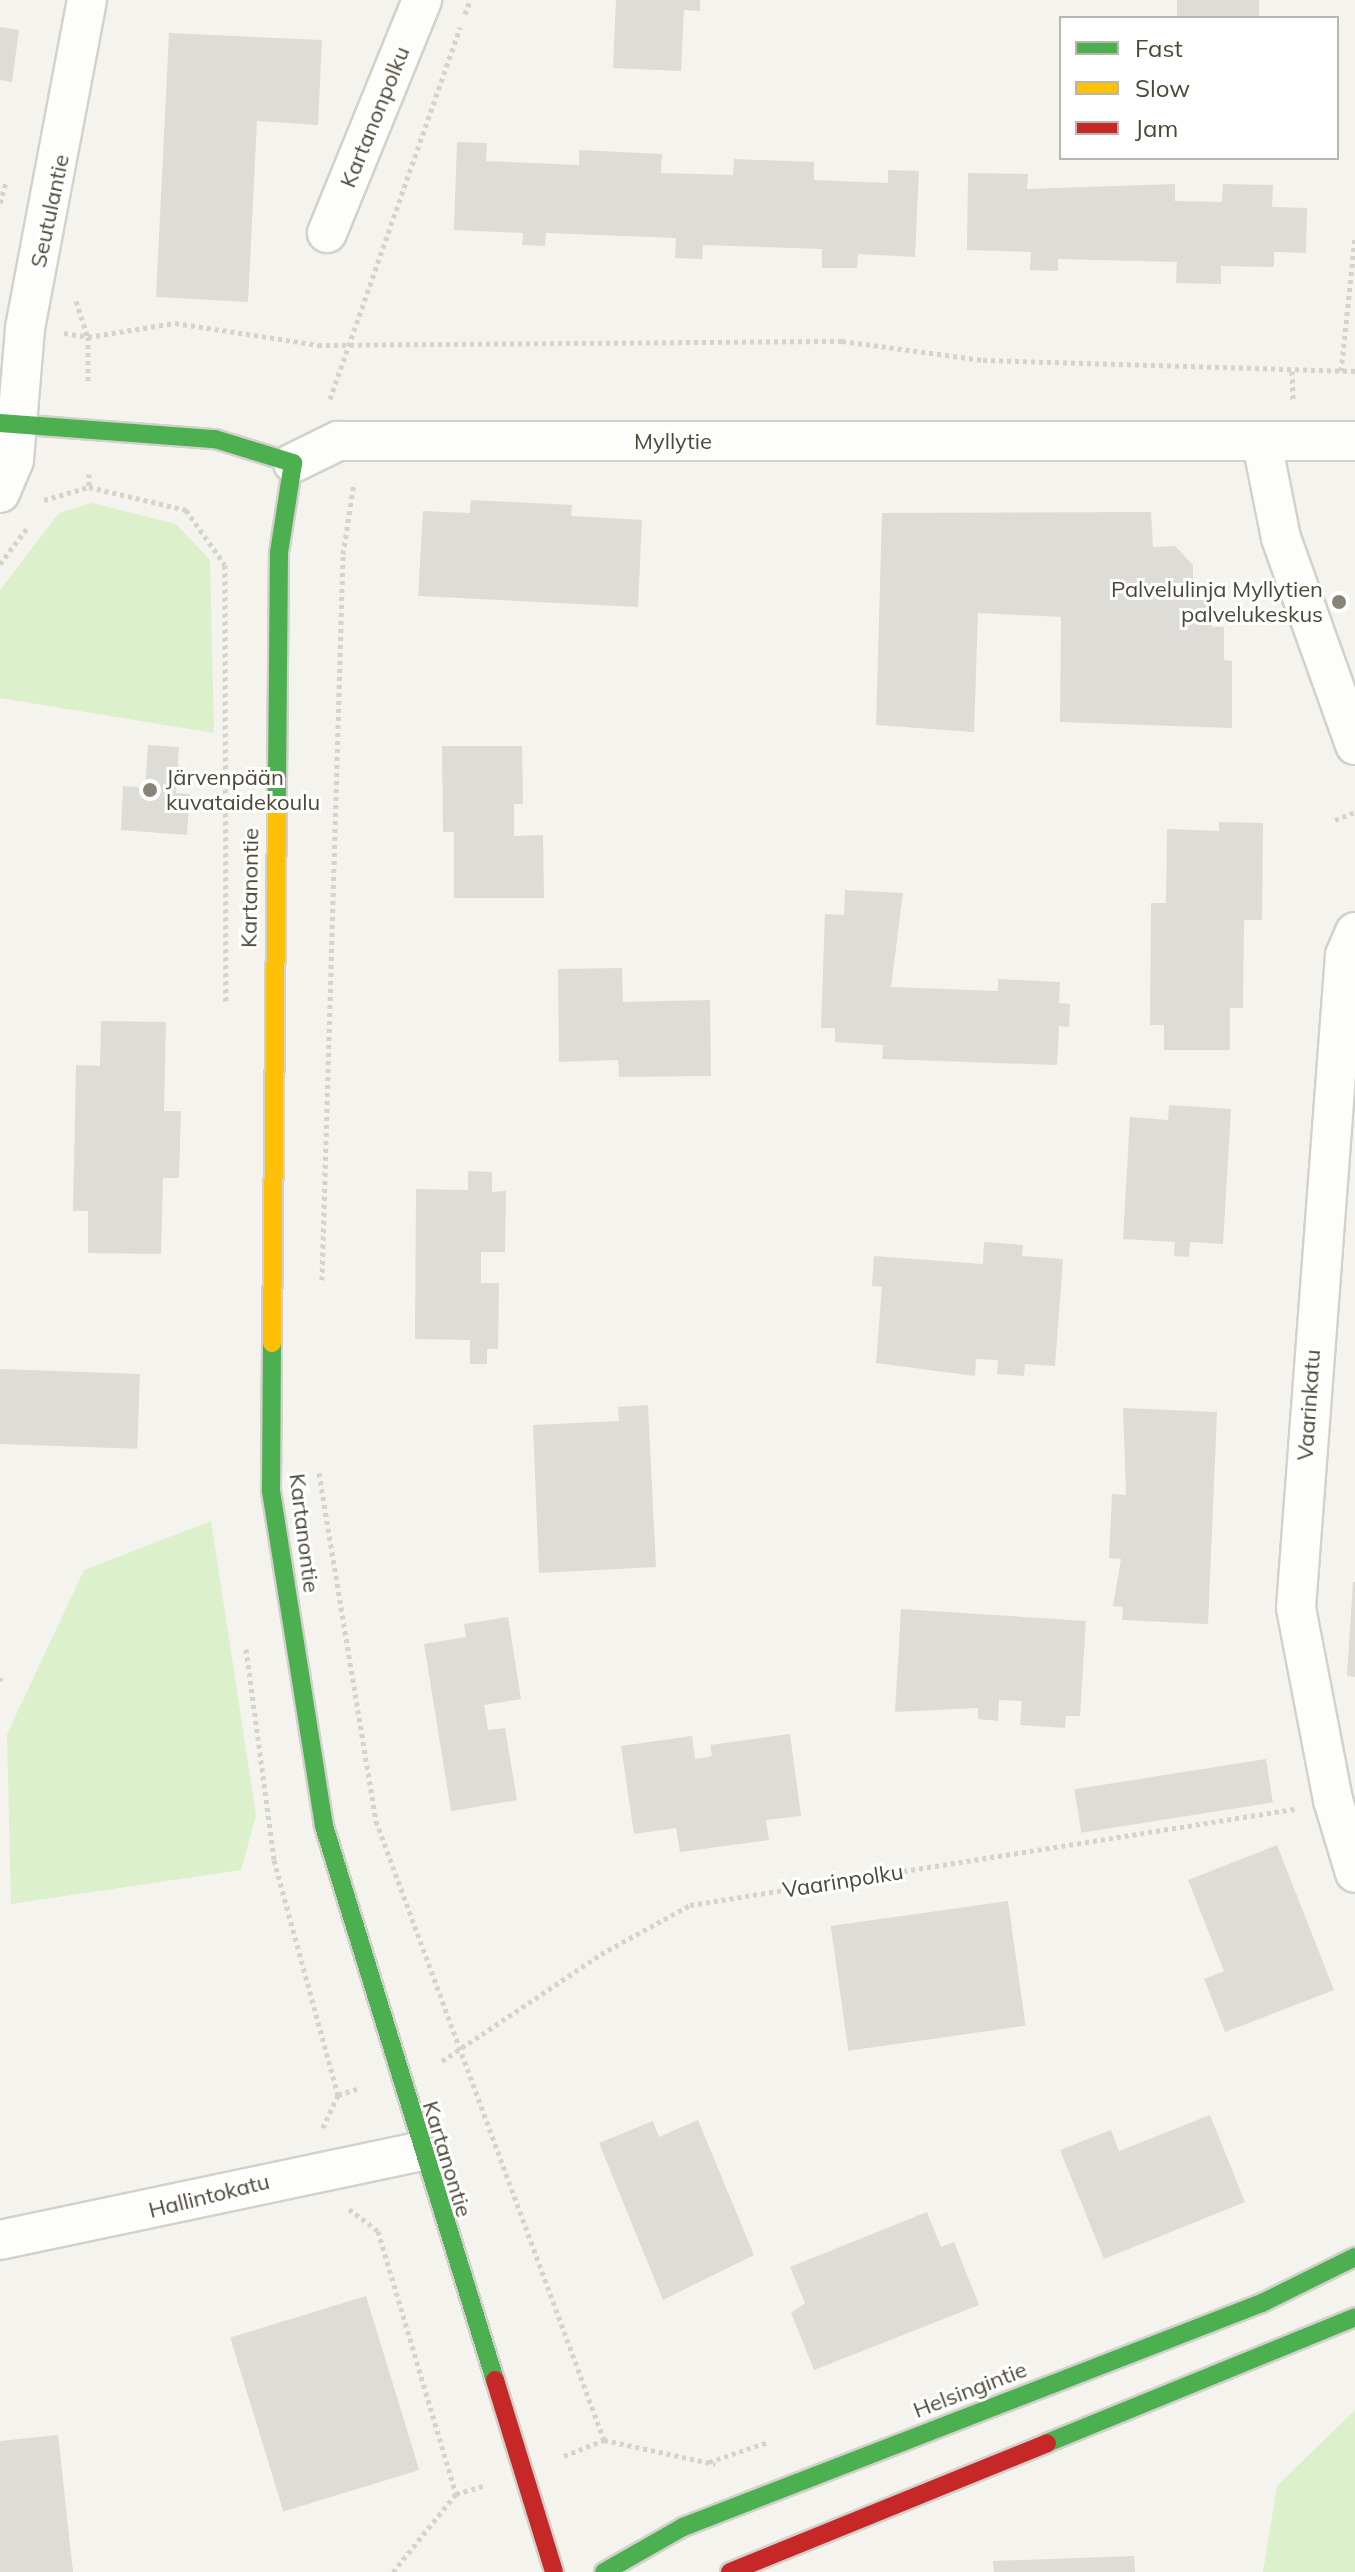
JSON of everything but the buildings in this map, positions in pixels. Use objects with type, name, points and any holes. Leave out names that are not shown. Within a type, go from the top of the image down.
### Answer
[{"type":"street","name":"Seutulantie","points":[[1,492],[25,328],[87,0]]},
{"type":"street","name":"Kartanonpolku","points":[[327,233],[422,0]]},
{"type":"street","points":[[10,423],[215,439],[293,463]]},
{"type":"street","name":"Myllytie","points":[[293,463],[338,441],[1355,441]]},
{"type":"street","points":[[1262,443],[1281,538],[1355,745]]},
{"type":"street","name":"Kartanontie","points":[[293,463],[279,552],[271,1491],[324,1826],[418,2152],[554,2572]]},
{"type":"street","name":"Vaarinkatu","points":[[1355,932],[1345,955],[1296,1608],[1333,1800],[1355,1873]]},
{"type":"street","name":"Hallintokatu","points":[[0,2240],[418,2152]]},
{"type":"street","name":"Helsingintie","points":[[604,2572],[683,2527],[1262,2303],[1355,2257]]},
{"type":"street","points":[[730,2572],[1355,2317]]},
{"type":"path","points":[[321,1298],[343,554],[355,485],[326,412],[347,340],[470,0]]},
{"type":"path","points":[[1341,371],[1355,238]]},
{"type":"path","points":[[25,328],[88,337],[175,323],[318,345],[347,340],[842,341],[983,360],[1355,371]]},
{"type":"path","points":[[1,492],[48,501],[89,487],[186,510],[225,565],[279,552],[343,554]]},
{"type":"path","points":[[0,564],[48,501]]},
{"type":"path","points":[[1335,820],[1355,812]]},
{"type":"path","points":[[317,1457],[376,1821],[604,2440],[701,2465]]},
{"type":"path","name":"Vaarinpolku","points":[[397,2077],[460,2054],[601,1954],[690,1905],[1333,1800]]},
{"type":"path","points":[[393,2572],[456,2494]]},
{"type":"green space","points":[[92,503],[176,524],[210,560],[214,733],[0,698],[0,590],[59,513]]},
{"type":"green space","points":[[211,1521],[256,1815],[241,1870],[11,1904],[7,1734],[84,1570]]},
{"type":"green space","points":[[1355,2410],[1355,2572],[1263,2572],[1277,2486]]},
{"type":"traffic: fast","points":[[0,423],[215,439],[293,463],[279,552],[277,806]]},
{"type":"traffic: fast","points":[[272,1343],[271,1491],[324,1826],[495,2380]]},
{"type":"traffic: fast","points":[[604,2572],[683,2527],[1262,2303],[1355,2257]]},
{"type":"traffic: fast","points":[[1047,2443],[1355,2317]]},
{"type":"traffic: slow","points":[[272,1343],[277,806]]},
{"type":"traffic: jam","points":[[495,2380],[554,2572]]},
{"type":"traffic: jam","points":[[730,2572],[1047,2443]]},
{"type":"place","name":"Palvelulinja Myllytien palvelukeskus","points":[[1339,602]]},
{"type":"place","name":"Järvenpään kuvataidekoulu","points":[[150,790]]}]
